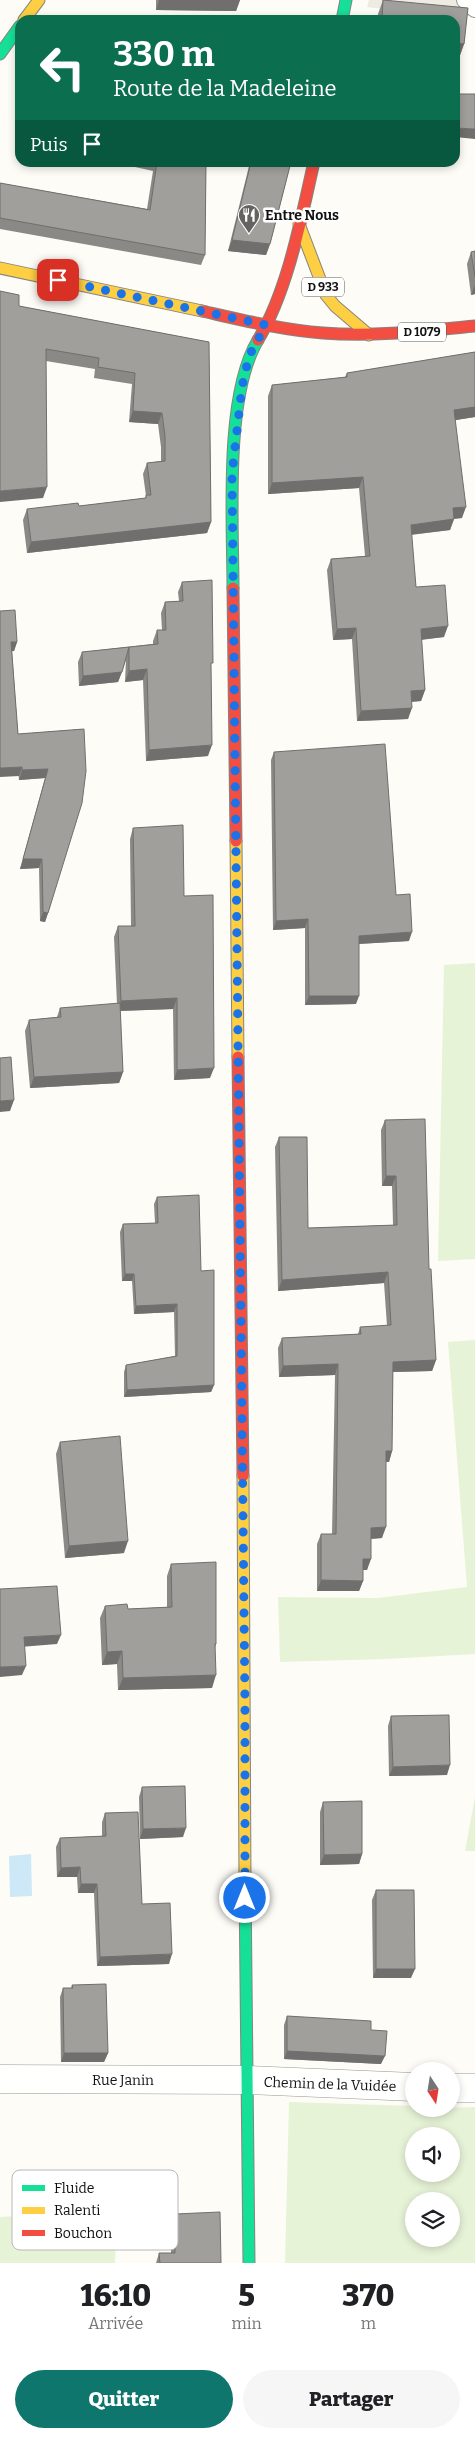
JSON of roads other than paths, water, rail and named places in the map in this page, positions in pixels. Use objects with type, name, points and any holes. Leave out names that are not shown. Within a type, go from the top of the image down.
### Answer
[{"type":"main road","points":[[28,15],[39,0]]},
{"type":"main road","points":[[343,15],[346,0]]},
{"type":"main road","points":[[0,54],[15,33]]},
{"type":"main road","name":"D 933","points":[[249,2263],[232,474],[242,387],[249,356],[266,325],[299,224],[313,167]]},
{"type":"main road","name":"D 933","points":[[299,224],[326,295],[335,306],[368,335]]},
{"type":"main road","name":"D 1079","points":[[0,268],[266,325],[322,333],[368,335],[426,332],[475,326]]},
{"type":"street","name":"Rue Janin","points":[[0,2079],[247,2080]]},
{"type":"street","name":"Chemin de la Vuidée","points":[[247,2080],[405,2087]]},
{"type":"street","points":[[460,2088],[475,2088]]},
{"type":"lane","points":[[465,0],[475,9]]},
{"type":"water","points":[[31,1854],[32,1896],[10,1897],[9,1856]]},
{"type":"place","name":"Entre Nous","points":[[249,234]]}]
